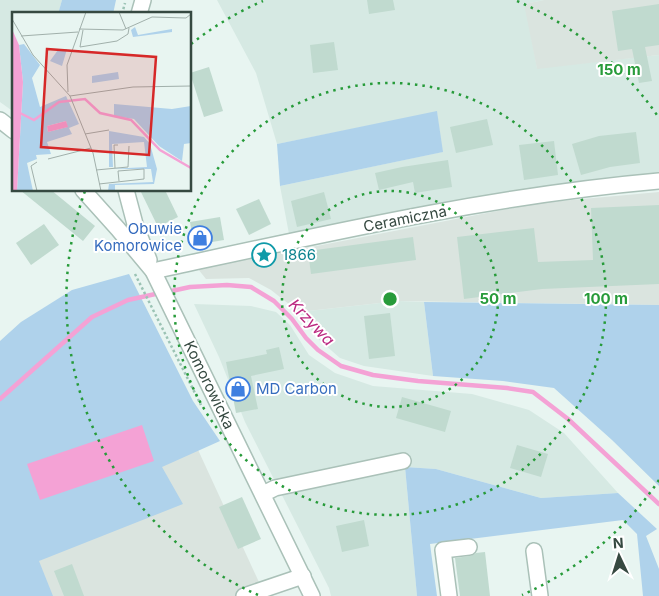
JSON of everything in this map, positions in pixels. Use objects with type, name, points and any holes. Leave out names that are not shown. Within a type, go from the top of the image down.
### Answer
[{"type":"street","points":[[0,120],[12,129]]},
{"type":"street","name":"Ceramiczna","points":[[155,275],[284,242],[532,196],[608,185],[659,181]]},
{"type":"street","name":"Komorowicka","points":[[84,191],[155,275],[312,596]]},
{"type":"street","points":[[126,191],[135,224],[155,275]]},
{"type":"street","points":[[263,494],[275,488],[403,461]]},
{"type":"street","points":[[449,596],[443,550],[469,547]]},
{"type":"street","points":[[534,551],[540,596]]},
{"type":"street","points":[[244,596],[303,576]]},
{"type":"path","points":[[139,282],[153,309]]},
{"type":"shaded area","points":[[0,0],[62,0],[59,12],[12,12],[12,111],[0,102]]},
{"type":"shaded area","points":[[62,0],[116,0],[113,12],[59,12]]},
{"type":"shaded area","points":[[217,0],[544,0],[525,4],[537,68],[659,55],[659,174],[530,188],[289,234],[280,186],[442,152],[437,112],[277,144],[256,73]]},
{"type":"shaded area","points":[[544,0],[659,0],[659,55],[537,69],[524,4]]},
{"type":"shaded area","points":[[437,111],[443,152],[280,186],[277,144]]},
{"type":"shaded area","points":[[659,192],[659,305],[398,301],[299,312],[271,290],[249,278],[206,279],[198,269],[539,203]]},
{"type":"shaded area","points":[[129,274],[193,401],[220,441],[162,467],[183,504],[39,561],[53,596],[0,596],[0,341],[21,322],[72,290]]},
{"type":"shaded area","points":[[398,301],[424,302],[433,376],[364,366],[340,358],[316,337],[299,312]]},
{"type":"shaded area","points":[[424,302],[659,305],[659,486],[612,440],[554,388],[503,381],[433,376]]},
{"type":"shaded area","points":[[194,304],[251,306],[276,312],[290,325],[309,355],[335,373],[373,386],[472,394],[529,410],[564,433],[618,493],[541,498],[436,469],[405,467],[417,596],[331,596],[329,588],[245,422],[219,357]]},
{"type":"shaded area","points":[[141,326],[264,596],[0,596],[0,420]]},
{"type":"shaded area","points":[[142,425],[154,461],[40,500],[27,464]]},
{"type":"shaded area","points":[[405,467],[436,469],[541,498],[618,493],[657,529],[646,536],[659,569],[659,596],[643,596],[637,534],[623,520],[430,544],[437,596],[417,596]]},
{"type":"building","points":[[367,0],[393,0],[395,10],[369,14]]},
{"type":"building","points":[[659,4],[659,45],[645,47],[652,81],[639,83],[632,49],[618,51],[612,11]]},
{"type":"building","points":[[334,42],[338,70],[313,73],[310,45]]},
{"type":"building","points":[[209,67],[223,111],[204,117],[191,73]]},
{"type":"building","points":[[487,119],[493,145],[456,153],[450,127]]},
{"type":"building","points":[[636,132],[640,163],[610,167],[581,175],[572,144],[599,136]]},
{"type":"building","points":[[554,141],[558,175],[524,180],[519,145]]},
{"type":"building","points":[[448,160],[452,187],[415,193],[413,182],[379,190],[375,173]]},
{"type":"building","points":[[21,191],[52,191],[95,226],[83,241]]},
{"type":"building","points":[[140,191],[165,191],[178,217],[158,227]]},
{"type":"building","points":[[324,192],[331,219],[297,227],[291,201]]},
{"type":"building","points":[[259,199],[271,224],[249,235],[236,209]]},
{"type":"building","points":[[659,205],[659,284],[542,289],[464,299],[457,237],[534,228],[538,262],[593,260],[591,208]]},
{"type":"building","points":[[220,217],[224,240],[194,245],[190,222]]},
{"type":"building","points":[[44,224],[59,245],[31,265],[16,243]]},
{"type":"building","points":[[413,237],[416,260],[311,274],[308,251]]},
{"type":"building","points":[[390,313],[395,356],[369,359],[364,316]]},
{"type":"building","points":[[279,347],[284,369],[251,376],[258,409],[236,413],[226,362],[267,354],[266,350]]},
{"type":"building","points":[[402,397],[451,411],[445,432],[396,418]]},
{"type":"building","points":[[517,445],[548,454],[541,477],[510,468]]},
{"type":"building","points":[[242,497],[261,539],[238,549],[219,507]]},
{"type":"building","points":[[364,520],[369,546],[342,552],[336,526]]},
{"type":"building","points":[[485,552],[490,596],[460,596],[455,558]]},
{"type":"building","points":[[72,564],[84,596],[64,596],[54,571]]},
{"type":"waterway","name":"Krzywa","points":[[167,292],[190,287],[227,285],[251,287],[274,301],[318,350],[341,366],[373,375],[533,392],[568,419],[659,504]]},
{"type":"waterway","name":"Krzywa","points":[[0,399],[92,317],[128,300],[160,293]]},
{"type":"place","name":"Obuwie Komorowice","points":[[200,238]]},
{"type":"place","name":"1866","points":[[264,255]]},
{"type":"place","name":"MD Carbon","points":[[238,389]]}]
